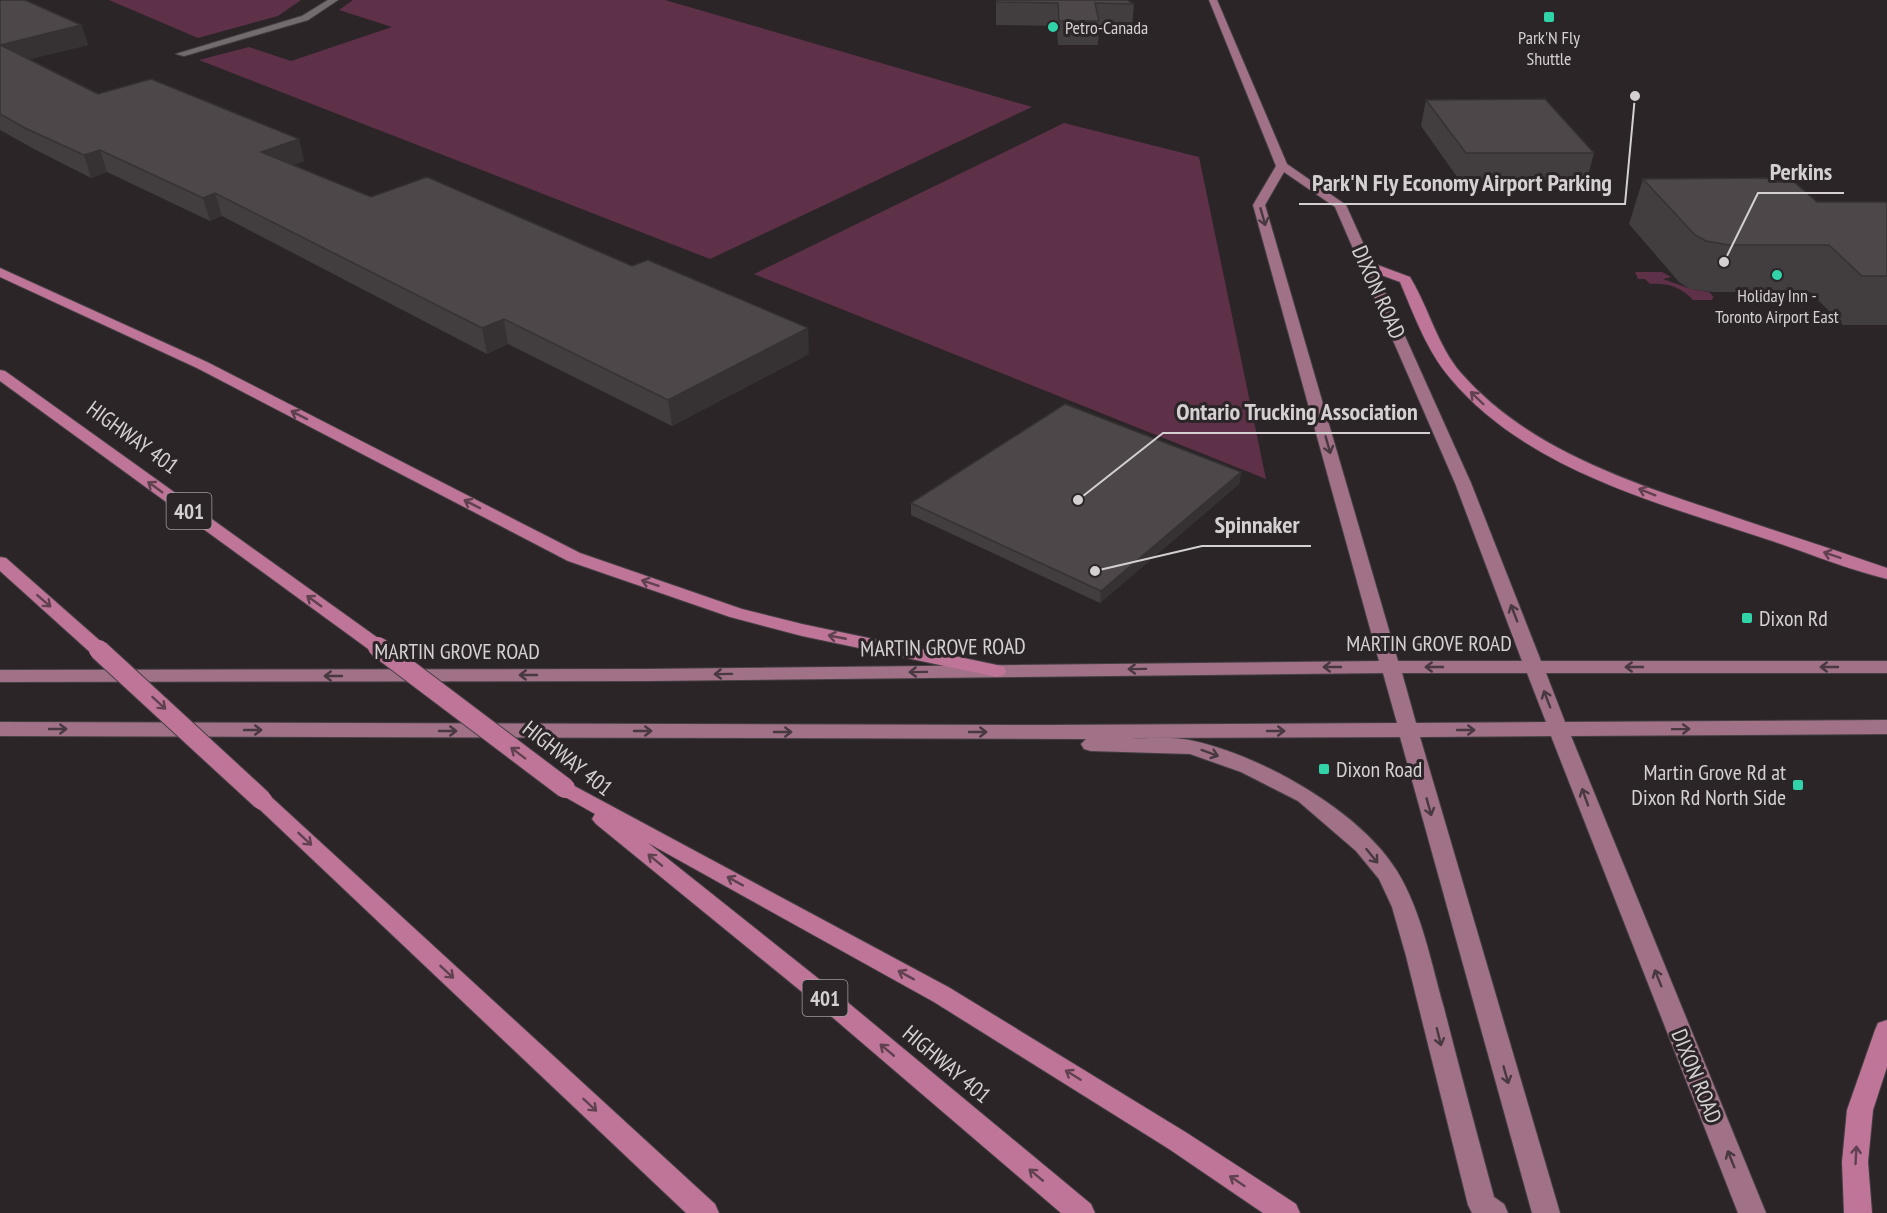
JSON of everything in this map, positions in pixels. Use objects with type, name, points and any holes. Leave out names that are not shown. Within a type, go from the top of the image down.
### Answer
[{"type":"highway","points":[[1367,265],[1405,280],[1442,356],[1455,375],[1485,406],[1522,432],[1599,472],[1657,496],[1887,574]]},
{"type":"highway","points":[[0,272],[202,365],[574,556],[736,613],[802,630],[997,671]]},
{"type":"highway","name":"HIGHWAY 401","points":[[0,374],[378,647],[565,788],[826,998],[1081,1213]]},
{"type":"highway","points":[[0,562],[262,800],[705,1213]]},
{"type":"highway","points":[[565,788],[942,995],[1129,1110],[1286,1213]]},
{"type":"highway","points":[[1858,1213],[1855,1162],[1860,1110],[1887,1030]]},
{"type":"main road","points":[[1213,0],[1282,165],[1259,205],[1546,1213]]},
{"type":"main road","name":"DIXON ROAD","points":[[1282,165],[1340,205],[1367,265],[1463,483],[1752,1213]]},
{"type":"main road","name":"MARTIN GROVE ROAD","points":[[0,676],[647,675],[1390,667],[1887,667]]},
{"type":"main road","points":[[0,729],[1050,732],[1887,727]]},
{"type":"main road","points":[[1050,732],[1077,744],[1192,747],[1215,755],[1248,767],[1305,796],[1364,845],[1388,875],[1403,908],[1418,956],[1482,1205],[1494,1213]]},
{"type":"street","points":[[182,54],[305,18],[334,0]]},
{"type":"shaded area","points":[[109,0],[301,0],[278,16],[198,38]]},
{"type":"shaded area","points":[[353,0],[665,0],[1032,107],[710,259],[199,60],[249,47],[291,61],[392,27],[339,10]]},
{"type":"shaded area","points":[[1064,123],[1199,157],[1266,479],[754,274]]},
{"type":"shaded area","points":[[1635,272],[1662,272],[1671,277],[1663,279],[1691,289],[1709,292],[1714,297],[1713,300],[1693,300],[1674,287],[1650,284],[1645,279],[1638,279]]},
{"type":"building","points":[[0,0],[25,0],[81,25],[0,45]]},
{"type":"building","points":[[997,0],[1127,0],[1134,4],[1095,3],[1099,21],[1059,21],[1058,3],[997,2]]},
{"type":"building","points":[[0,45],[98,94],[151,79],[299,139],[261,152],[371,197],[427,177],[632,266],[648,260],[808,328],[668,400],[504,319],[482,328],[215,193],[203,198],[100,150],[84,155],[27,129],[0,114]]},
{"type":"building","points":[[1545,99],[1594,153],[1466,153],[1426,100]]},
{"type":"building","points":[[1769,178],[1772,182],[1794,182],[1817,202],[1887,202],[1887,276],[1862,276],[1829,245],[1729,245],[1706,241],[1695,235],[1643,179]]},
{"type":"building","points":[[1065,404],[1241,472],[1101,591],[911,503]]},
{"type":"place","name":"Park'N Fly Shuttle","points":[[1549,17]]},
{"type":"place","name":"Petro-Canada","points":[[1053,27]]},
{"type":"place","name":"Park'N Fly Economy Airport Parking","points":[[1635,96]]},
{"type":"place","name":"Perkins","points":[[1724,262]]},
{"type":"place","name":"Holiday Inn - Toronto Airport East","points":[[1777,275]]},
{"type":"place","name":"Ontario Trucking Association","points":[[1078,500]]},
{"type":"place","name":"Spinnaker","points":[[1095,571]]},
{"type":"place","name":"Dixon Rd","points":[[1747,618]]},
{"type":"place","name":"Dixon Road","points":[[1324,769]]},
{"type":"place","name":"Martin Grove Rd at Dixon Rd North Side","points":[[1798,785]]}]
